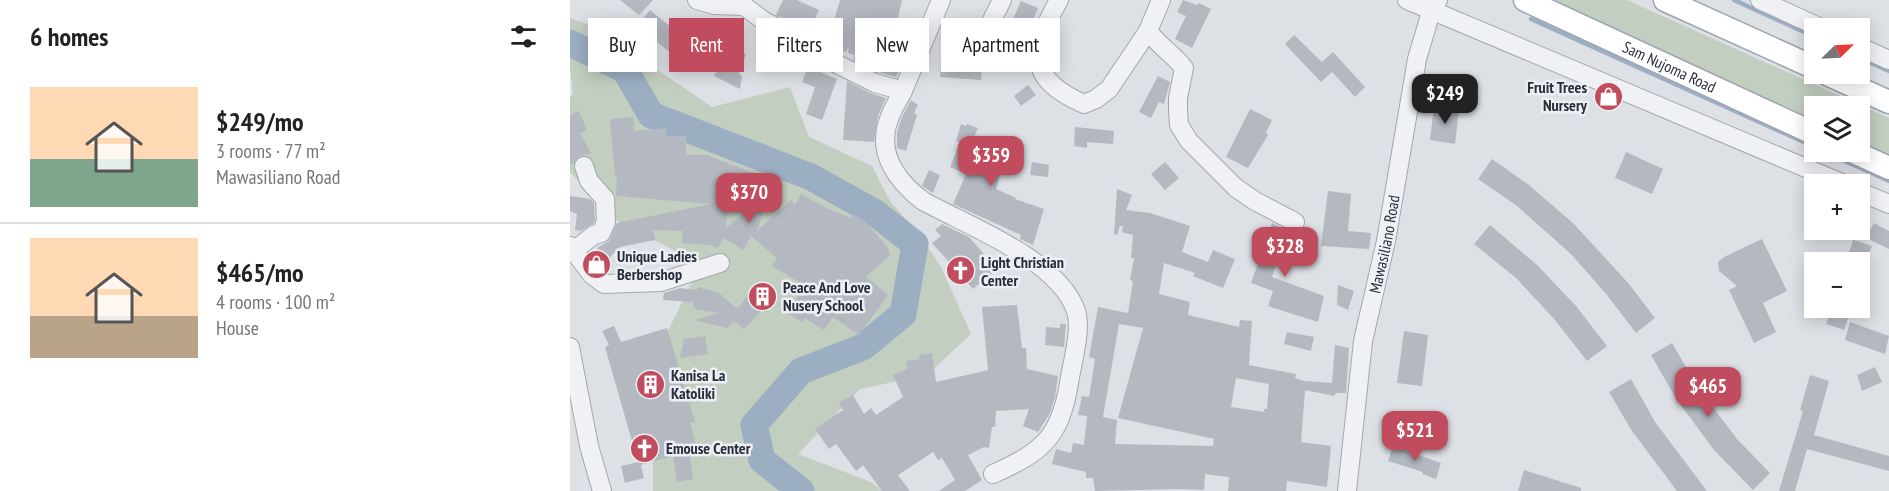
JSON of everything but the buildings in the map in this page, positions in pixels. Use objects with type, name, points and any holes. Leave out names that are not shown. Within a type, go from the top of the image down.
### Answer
[{"type":"main road","name":"Sam Nujoma Road","points":[[1525,0],[1804,129]]},
{"type":"main road","points":[[1665,0],[1804,63]]},
{"type":"main road","points":[[1849,84],[1889,102]]},
{"type":"main road","points":[[1870,159],[1889,168]]},
{"type":"street","points":[[697,0],[714,5],[744,6],[764,21],[806,42],[829,60],[874,83],[903,91]]},
{"type":"street","points":[[941,0],[903,91],[888,120],[885,148],[888,162],[913,193],[923,201],[1009,244],[1064,289],[1076,311],[1078,329],[1065,407],[1049,439],[1040,449],[1020,462],[993,474]]},
{"type":"street","points":[[993,18],[1002,0]]},
{"type":"street","points":[[1059,0],[1039,42],[1038,57],[1042,72],[1052,83],[1066,96],[1084,104],[1110,89],[1148,31],[1161,0]]},
{"type":"street","points":[[1407,0],[1435,6],[1821,174]]},
{"type":"street","points":[[1760,0],[1804,20]]},
{"type":"street","name":"Mawasiliano Road","points":[[1347,491],[1363,342],[1386,241],[1417,59],[1435,6]]},
{"type":"street","points":[[1148,31],[1158,45],[1177,59],[1184,68],[1178,111],[1179,125],[1189,141],[1236,188],[1295,222]]},
{"type":"street","points":[[1870,51],[1889,60]]},
{"type":"street","points":[[584,166],[589,181],[605,199],[606,222],[601,233],[572,248],[592,275],[603,284],[661,282],[720,263]]},
{"type":"street","points":[[1870,196],[1889,204]]},
{"type":"street","points":[[570,347],[589,446],[603,491]]},
{"type":"green space","points":[[1548,0],[1627,0],[1804,80],[1804,84],[1814,84],[1840,96],[1804,96],[1804,116]]},
{"type":"green space","points":[[570,18],[588,24],[588,72],[657,72],[657,69],[712,107],[790,87],[809,137],[872,166],[890,201],[923,239],[942,269],[971,334],[927,375],[860,389],[798,454],[871,482],[882,491],[653,491],[653,463],[675,408],[661,345],[697,272],[689,258],[614,219],[570,172],[570,98],[573,93],[570,69]]},
{"type":"green space","points":[[1870,109],[1889,118],[1889,155],[1870,146]]},
{"type":"waterway","points":[[1734,0],[1804,32]]},
{"type":"waterway","points":[[1531,19],[1804,142]]},
{"type":"waterway","points":[[570,43],[625,70],[651,115],[811,177],[874,212],[915,244],[903,314],[863,347],[801,371],[754,425],[762,460],[801,491]]},
{"type":"waterway","points":[[1870,62],[1889,71]]},
{"type":"waterway","points":[[1847,162],[1889,181]]},
{"type":"place","name":"Fruit Trees Nursery","points":[[1608,96]]},
{"type":"place","name":"Unique Ladies Berbershop","points":[[596,265]]},
{"type":"place","name":"Light Christian Center","points":[[960,271]]},
{"type":"place","name":"Peace And Love Nusery School","points":[[762,296]]},
{"type":"place","name":"Kanisa La Katoliki","points":[[650,384]]},
{"type":"place","name":"Emouse Center","points":[[645,448]]}]
